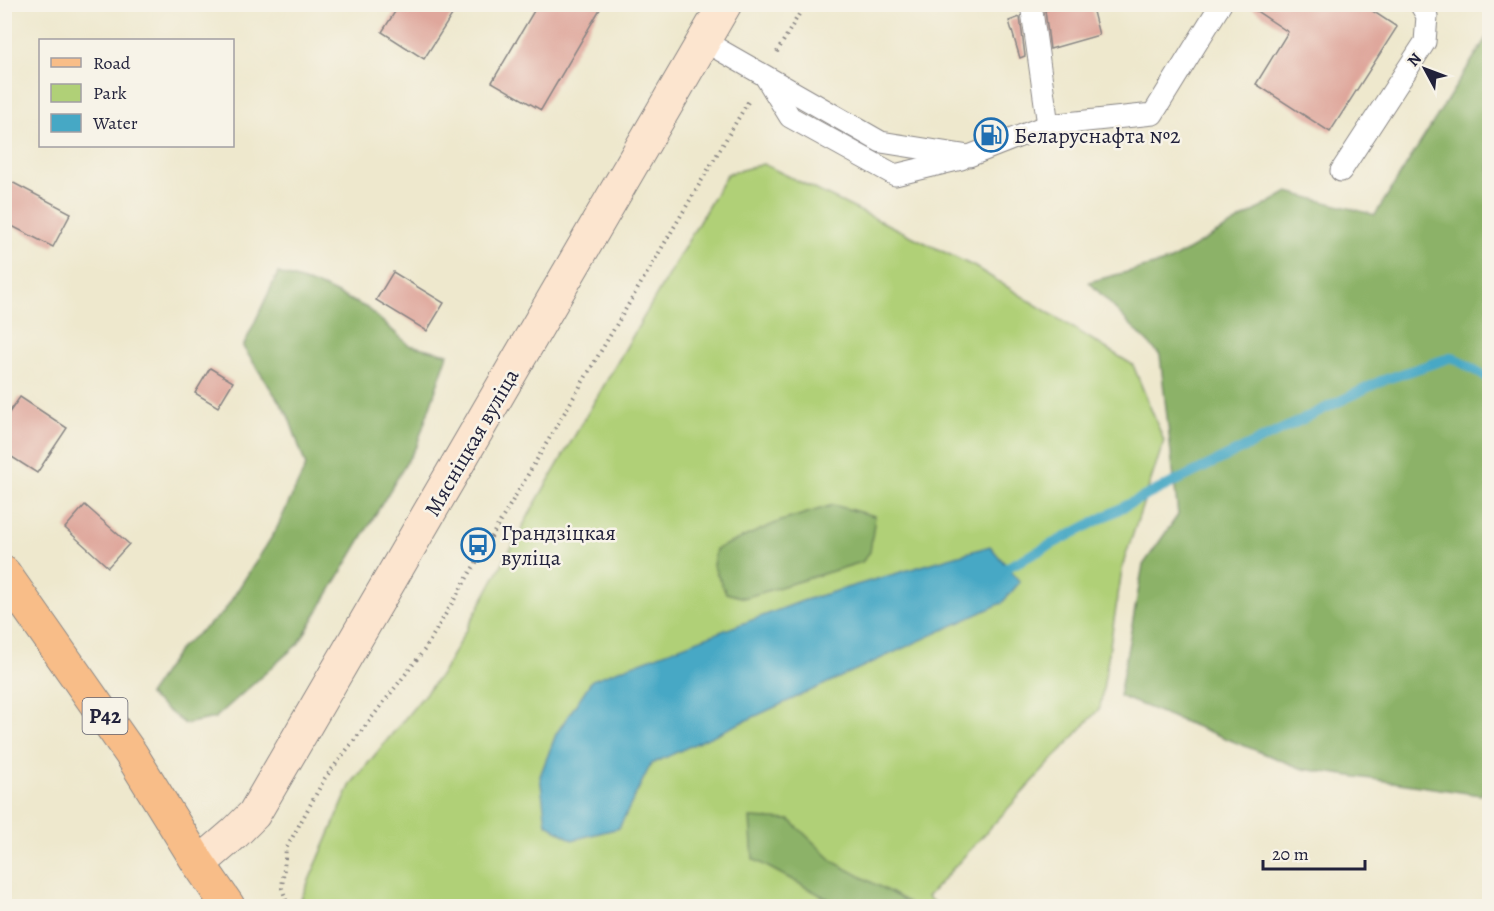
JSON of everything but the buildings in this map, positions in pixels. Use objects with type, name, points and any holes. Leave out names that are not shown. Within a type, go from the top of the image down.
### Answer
[{"type":"main road","name":"Мясніцкая вуліца","points":[[199,864],[254,814],[725,4]]},
{"type":"main road","name":"Р42","points":[[4,573],[131,754],[199,864],[228,906]]},
{"type":"lane","points":[[1030,4],[1048,125]]},
{"type":"lane","points":[[764,75],[790,117],[895,175],[969,156],[1048,125],[1153,114],[1221,4]]},
{"type":"lane","points":[[1341,171],[1425,42],[1427,16],[1420,4]]},
{"type":"lane","points":[[704,41],[880,142],[969,156]]},
{"type":"path","points":[[288,906],[282,888],[286,849],[325,778],[425,649],[805,4]]},
{"type":"green space","points":[[1488,35],[1490,36],[1490,778],[1481,795],[1303,769],[1119,696],[1143,565],[1178,515],[1160,355],[1089,282],[1169,261],[1288,192],[1375,215]]},
{"type":"green space","points":[[763,164],[975,267],[1133,365],[1164,441],[1123,564],[1100,708],[927,897],[939,906],[305,906],[301,899],[351,784],[443,672],[536,502],[727,174]]},
{"type":"green space","points":[[278,273],[323,287],[367,308],[409,345],[448,354],[417,445],[299,643],[215,718],[185,724],[148,695],[180,648],[223,613],[275,532],[306,466],[288,415],[243,347]]},
{"type":"green space","points":[[833,505],[875,516],[870,552],[862,562],[744,598],[726,593],[713,565],[716,549],[781,521]]},
{"type":"green space","points":[[750,818],[790,820],[834,862],[908,902],[906,906],[841,906],[753,859]]},
{"type":"water","points":[[990,546],[1020,582],[1002,603],[651,764],[619,828],[572,840],[546,823],[540,776],[556,734],[592,680],[805,600]]},
{"type":"waterway","points":[[1008,567],[1127,505],[1381,381],[1452,357],[1490,379]]},
{"type":"place","name":"Беларуснафта №2","points":[[991,135]]},
{"type":"place","name":"Грандзіцкая вуліца","points":[[478,545]]}]
